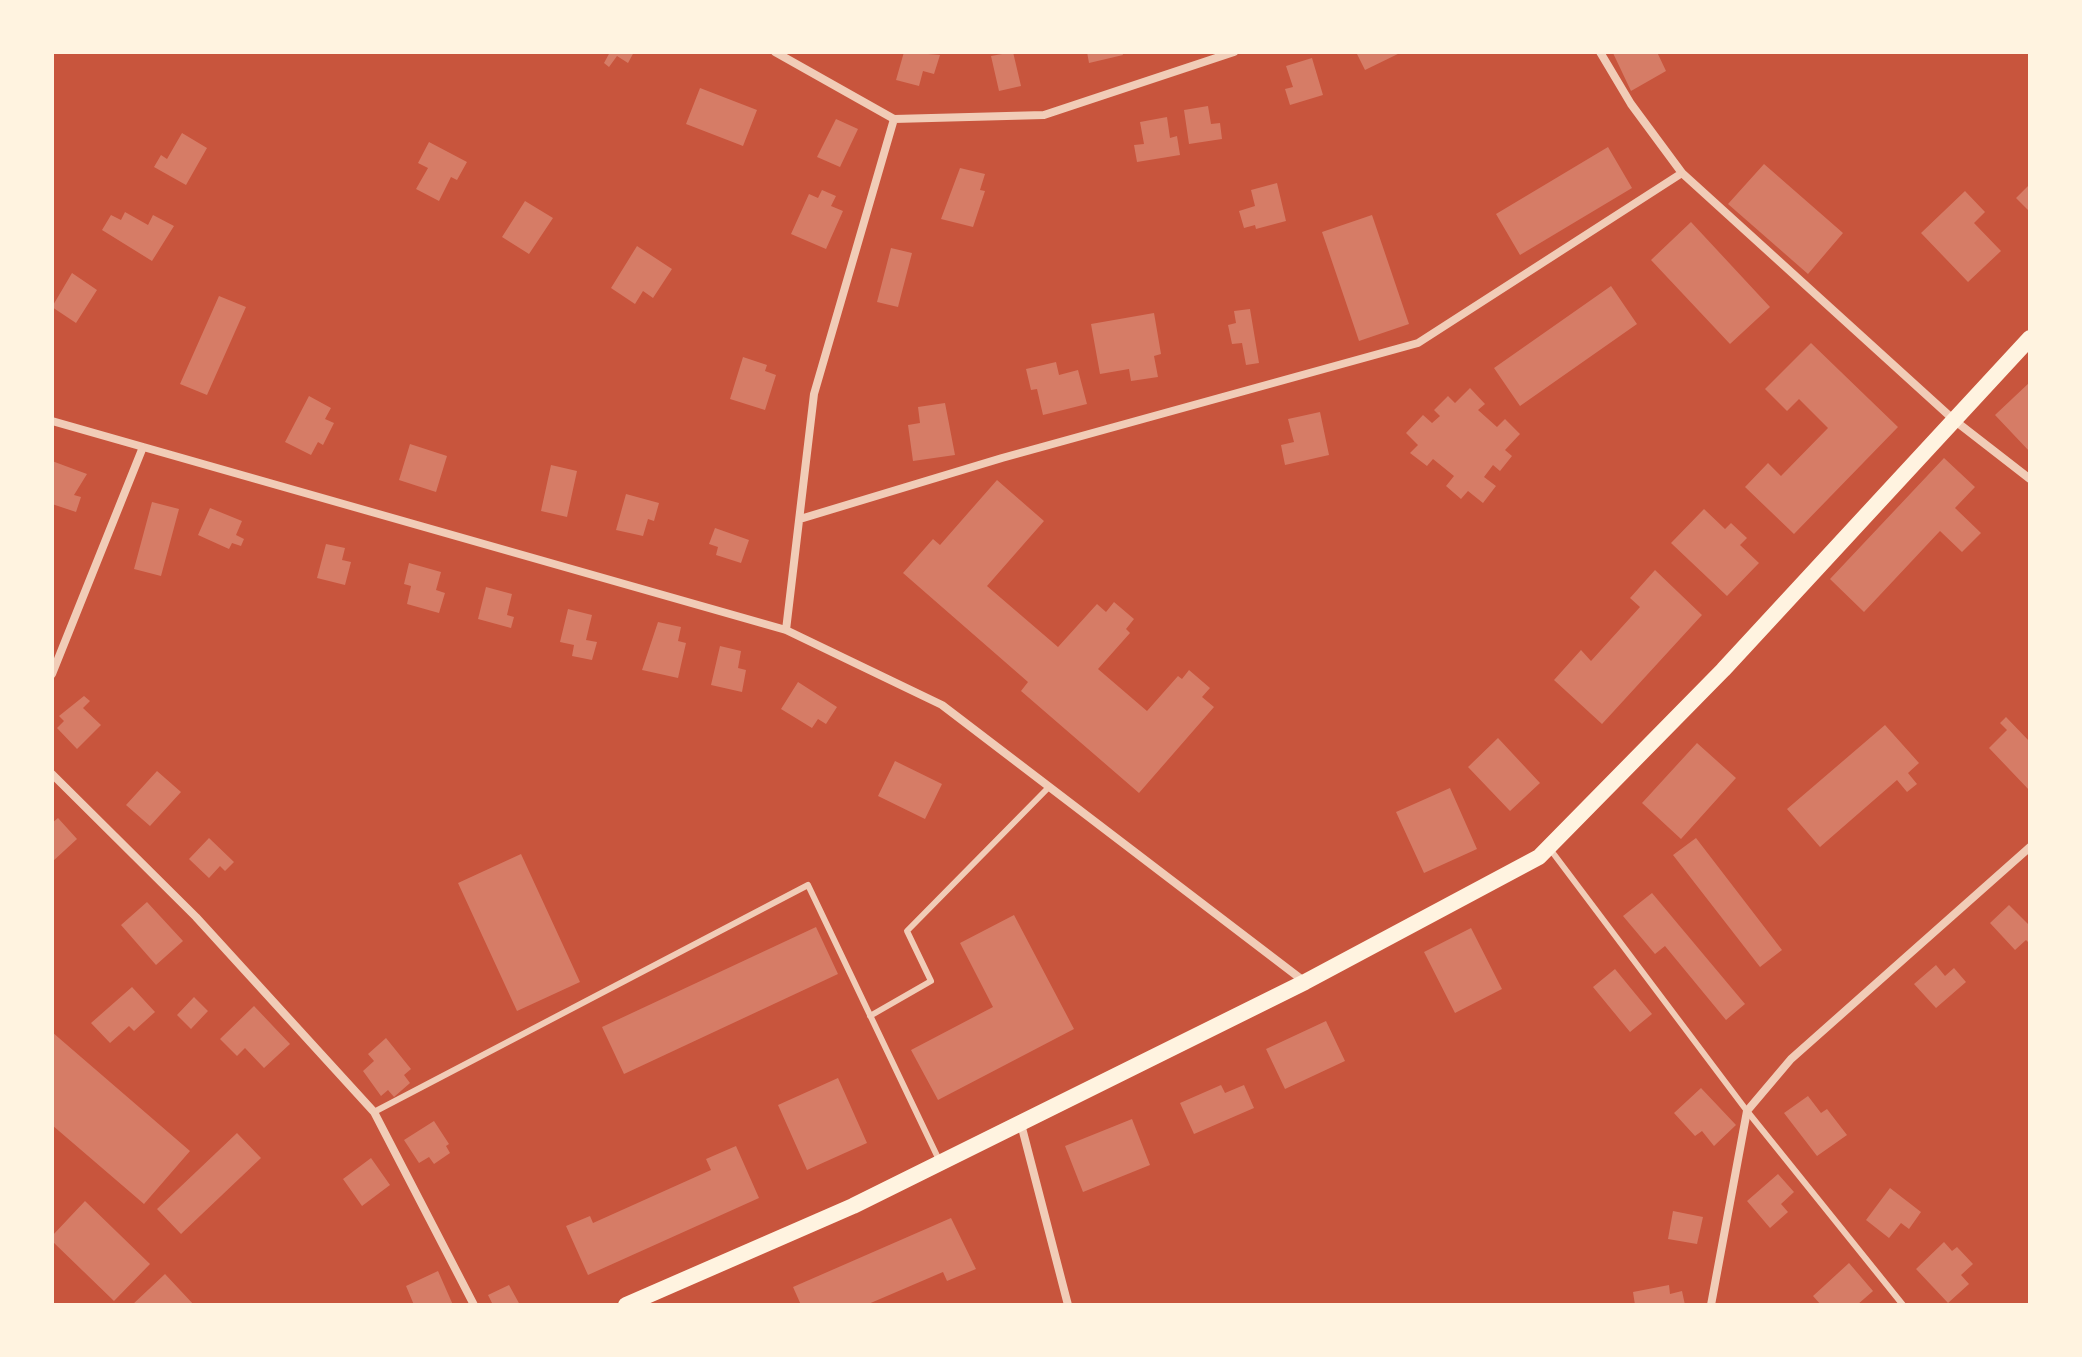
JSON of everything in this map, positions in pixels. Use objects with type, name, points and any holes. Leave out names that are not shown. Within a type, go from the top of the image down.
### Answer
[{"type":"main road","points":[[626,1305],[853,1206],[1305,982],[1539,857],[1723,670],[2030,338]]},
{"type":"street","points":[[775,52],[894,119],[1044,115],[1234,52]]},
{"type":"street","points":[[1600,52],[1631,104],[1682,173],[1954,420],[2030,479]]},
{"type":"street","points":[[786,630],[814,394],[894,119]]},
{"type":"street","points":[[800,519],[1002,458],[1418,343],[1682,173]]},
{"type":"street","points":[[52,421],[786,630],[942,705],[1305,982]]},
{"type":"street","points":[[52,674],[143,447]]},
{"type":"street","points":[[52,774],[196,917],[374,1112],[474,1305]]},
{"type":"street","points":[[1711,1305],[1747,1111],[1791,1059],[2030,847]]},
{"type":"street","points":[[1021,1123],[1068,1305]]},
{"type":"lane","points":[[870,1016],[931,981],[907,931],[1049,787]]},
{"type":"lane","points":[[1549,847],[1747,1111],[1903,1305]]},
{"type":"lane","points":[[374,1112],[808,885],[940,1163]]},
{"type":"building","points":[[610,52],[634,52],[628,63],[617,56],[609,67],[604,63]]},
{"type":"building","points":[[904,52],[940,55],[934,74],[923,71],[919,86],[896,80]]},
{"type":"building","points":[[1013,52],[1021,86],[999,91],[991,56]]},
{"type":"building","points":[[1087,52],[1122,52],[1123,55],[1089,63]]},
{"type":"building","points":[[1402,52],[1365,70],[1357,54]]},
{"type":"building","points":[[1657,52],[1666,71],[1631,91],[1613,53]]},
{"type":"building","points":[[1312,58],[1323,95],[1290,105],[1285,89],[1293,87],[1286,66]]},
{"type":"building","points":[[700,88],[757,110],[743,146],[686,124]]},
{"type":"building","points":[[1208,106],[1211,124],[1220,123],[1222,139],[1189,144],[1184,110]]},
{"type":"building","points":[[1167,117],[1170,138],[1177,136],[1180,155],[1137,162],[1134,145],[1144,144],[1140,122]]},
{"type":"building","points":[[836,119],[858,129],[840,167],[817,157]]},
{"type":"building","points":[[182,133],[207,148],[186,185],[154,167],[161,155],[167,159]]},
{"type":"building","points":[[429,142],[467,162],[457,180],[451,177],[439,201],[416,189],[428,168],[418,163]]},
{"type":"building","points":[[1608,147],[1632,188],[1520,255],[1496,214]]},
{"type":"building","points":[[1764,164],[1843,233],[1808,274],[1728,204]]},
{"type":"building","points":[[960,168],[985,174],[980,190],[985,191],[973,227],[941,219]]},
{"type":"building","points":[[1277,183],[1286,221],[1256,229],[1255,225],[1244,228],[1239,211],[1255,206],[1251,190]]},
{"type":"building","points":[[2030,184],[2030,212],[2016,198]]},
{"type":"building","points":[[822,190],[836,196],[831,206],[843,211],[826,249],[791,234],[809,194],[818,198]]},
{"type":"building","points":[[1965,191],[1985,212],[1974,223],[2001,251],[1968,282],[1921,233]]},
{"type":"building","points":[[525,201],[553,218],[529,254],[502,237]]},
{"type":"building","points":[[125,212],[148,225],[153,215],[174,226],[152,261],[102,230],[111,215],[121,220]]},
{"type":"building","points":[[1372,215],[1409,324],[1359,341],[1322,232]]},
{"type":"building","points":[[1691,222],[1770,307],[1730,344],[1651,260]]},
{"type":"building","points":[[637,246],[672,269],[653,298],[643,291],[635,304],[611,288]]},
{"type":"building","points":[[891,248],[912,253],[898,307],[877,302]]},
{"type":"building","points":[[72,273],[97,290],[76,323],[52,307]]},
{"type":"building","points":[[1611,286],[1637,324],[1520,406],[1494,368]]},
{"type":"building","points":[[219,296],[246,307],[207,395],[180,384]]},
{"type":"building","points":[[1250,309],[1259,363],[1246,365],[1242,343],[1232,344],[1228,325],[1236,323],[1234,311]]},
{"type":"building","points":[[1154,313],[1161,354],[1154,356],[1158,377],[1131,381],[1129,369],[1100,374],[1091,324]]},
{"type":"building","points":[[1811,343],[1898,427],[1794,534],[1745,487],[1768,463],[1781,476],[1828,428],[1799,399],[1787,411],[1765,389]]},
{"type":"building","points":[[743,357],[767,365],[765,371],[776,375],[765,410],[730,399]]},
{"type":"building","points":[[1056,362],[1059,375],[1078,370],[1087,404],[1043,415],[1037,389],[1031,390],[1026,369]]},
{"type":"building","points":[[2030,382],[2030,452],[1995,415]]},
{"type":"building","points":[[1470,388],[1485,404],[1478,410],[1497,427],[1505,419],[1520,434],[1505,450],[1512,456],[1500,471],[1493,465],[1484,477],[1496,486],[1483,503],[1468,491],[1461,499],[1446,486],[1454,476],[1433,459],[1427,466],[1410,453],[1418,445],[1406,433],[1423,415],[1432,423],[1440,416],[1434,410],[1448,396],[1455,403]]},
{"type":"building","points":[[309,396],[331,408],[325,419],[334,423],[323,445],[318,442],[311,455],[285,442]]},
{"type":"building","points":[[945,403],[955,455],[913,461],[908,425],[920,423],[918,407]]},
{"type":"building","points":[[1320,412],[1329,455],[1285,465],[1281,445],[1294,442],[1288,419]]},
{"type":"building","points":[[410,444],[447,456],[436,492],[399,480]]},
{"type":"building","points":[[1944,458],[1975,487],[1955,508],[1981,533],[1962,552],[1940,531],[1864,612],[1830,579]]},
{"type":"building","points":[[52,461],[87,474],[74,495],[81,497],[76,512],[52,504]]},
{"type":"building","points":[[551,465],[577,471],[567,517],[541,511]]},
{"type":"building","points":[[997,480],[1044,521],[987,586],[1058,647],[1097,604],[1106,612],[1114,602],[1134,619],[1126,629],[1130,633],[1098,669],[1147,711],[1178,676],[1182,679],[1189,670],[1210,688],[1202,697],[1214,707],[1139,793],[1021,691],[1028,682],[903,573],[933,539],[940,545]]},
{"type":"building","points":[[626,494],[659,503],[654,521],[648,519],[643,536],[616,530]]},
{"type":"building","points":[[152,502],[179,509],[161,576],[134,569]]},
{"type":"building","points":[[210,508],[242,521],[236,535],[244,539],[241,546],[232,543],[229,549],[198,535]]},
{"type":"building","points":[[1704,509],[1725,529],[1731,523],[1747,538],[1740,545],[1759,563],[1727,596],[1671,543]]},
{"type":"building","points":[[715,528],[749,540],[741,563],[716,555],[718,547],[709,544]]},
{"type":"building","points":[[326,544],[345,548],[342,560],[351,562],[345,585],[317,578]]},
{"type":"building","points":[[409,563],[441,572],[436,590],[445,593],[439,613],[407,604],[411,586],[404,584]]},
{"type":"building","points":[[1655,570],[1702,615],[1602,724],[1554,680],[1581,650],[1591,661],[1640,607],[1630,598]]},
{"type":"building","points":[[486,587],[512,594],[507,615],[514,617],[511,628],[478,619]]},
{"type":"building","points":[[568,609],[592,615],[586,640],[597,642],[592,660],[572,656],[574,645],[560,642]]},
{"type":"building","points":[[658,622],[681,627],[678,641],[686,643],[678,678],[642,670]]},
{"type":"building","points":[[720,646],[741,651],[738,668],[746,670],[742,692],[711,685]]},
{"type":"building","points":[[798,682],[837,707],[826,724],[818,719],[812,728],[781,709]]},
{"type":"building","points":[[84,696],[90,701],[83,708],[101,725],[77,749],[57,728],[64,721],[59,716]]},
{"type":"building","points":[[2006,717],[2030,742],[2030,791],[1989,748],[2007,730],[2000,723]]},
{"type":"building","points":[[1885,725],[1919,763],[1908,773],[1917,784],[1907,792],[1897,780],[1820,847],[1787,809]]},
{"type":"building","points":[[1498,738],[1540,783],[1510,811],[1468,767]]},
{"type":"building","points":[[1697,743],[1736,778],[1681,839],[1642,803]]},
{"type":"building","points":[[895,761],[942,784],[925,819],[878,796]]},
{"type":"building","points":[[157,771],[181,792],[150,826],[126,805]]},
{"type":"building","points":[[1450,788],[1477,849],[1424,873],[1396,812]]},
{"type":"building","points":[[58,818],[77,839],[52,862],[52,823]]},
{"type":"building","points":[[209,838],[234,862],[225,871],[220,866],[209,878],[189,859]]},
{"type":"building","points":[[1696,838],[1782,950],[1760,967],[1673,855]]},
{"type":"building","points":[[521,854],[580,982],[517,1011],[458,883]]},
{"type":"building","points":[[1652,893],[1745,1004],[1726,1020],[1665,946],[1655,954],[1623,916]]},
{"type":"building","points":[[147,902],[183,941],[156,965],[121,925]]},
{"type":"building","points":[[2009,905],[2030,926],[2030,944],[2026,940],[2015,950],[1990,923]]},
{"type":"building","points":[[1014,915],[1074,1029],[938,1100],[911,1050],[993,1007],[960,943]]},
{"type":"building","points":[[816,927],[838,974],[624,1074],[602,1027]]},
{"type":"building","points":[[1471,928],[1502,989],[1455,1013],[1424,952]]},
{"type":"building","points":[[1936,965],[1945,976],[1954,968],[1966,982],[1936,1008],[1914,984]]},
{"type":"building","points":[[1615,969],[1652,1014],[1630,1032],[1593,987]]},
{"type":"building","points":[[132,987],[155,1012],[134,1031],[129,1026],[110,1043],[91,1023]]},
{"type":"building","points":[[194,997],[208,1011],[191,1029],[177,1015]]},
{"type":"building","points":[[254,1006],[290,1044],[264,1068],[245,1048],[237,1056],[220,1039]]},
{"type":"building","points":[[1326,1021],[1345,1061],[1285,1089],[1266,1049]]},
{"type":"building","points":[[52,1032],[190,1151],[144,1204],[52,1125]]},
{"type":"building","points":[[386,1038],[411,1069],[404,1075],[410,1083],[394,1097],[388,1090],[381,1096],[363,1071],[374,1061],[368,1054]]},
{"type":"building","points":[[838,1078],[867,1143],[807,1170],[778,1105]]},
{"type":"building","points":[[1221,1085],[1225,1093],[1244,1085],[1254,1108],[1194,1134],[1180,1103]]},
{"type":"building","points":[[1701,1088],[1736,1125],[1714,1146],[1702,1131],[1695,1136],[1674,1113]]},
{"type":"building","points":[[1808,1096],[1821,1113],[1827,1109],[1847,1135],[1817,1156],[1784,1113]]},
{"type":"building","points":[[1132,1119],[1150,1165],[1083,1192],[1065,1146]]},
{"type":"building","points":[[434,1121],[449,1144],[446,1146],[450,1153],[434,1164],[429,1157],[419,1163],[404,1140]]},
{"type":"building","points":[[237,1133],[261,1158],[181,1234],[157,1209]]},
{"type":"building","points":[[736,1146],[759,1198],[588,1275],[566,1226],[590,1216],[593,1223],[711,1170],[706,1159]]},
{"type":"building","points":[[371,1158],[390,1185],[362,1206],[343,1179]]},
{"type":"building","points":[[1778,1174],[1794,1192],[1781,1204],[1788,1212],[1770,1228],[1747,1201]]},
{"type":"building","points":[[1890,1188],[1921,1212],[1909,1229],[1901,1223],[1889,1238],[1866,1220]]},
{"type":"building","points":[[85,1201],[150,1264],[114,1301],[52,1241],[52,1236]]},
{"type":"building","points":[[1673,1211],[1703,1217],[1697,1244],[1668,1239]]},
{"type":"building","points":[[951,1218],[976,1269],[947,1281],[943,1272],[866,1305],[801,1305],[793,1287]]},
{"type":"building","points":[[1944,1242],[1952,1251],[1957,1247],[1973,1264],[1961,1275],[1969,1284],[1948,1303],[1916,1269]]},
{"type":"building","points":[[1849,1263],[1873,1291],[1857,1305],[1821,1305],[1813,1296]]},
{"type":"building","points":[[438,1271],[453,1305],[414,1305],[406,1286]]},
{"type":"building","points":[[165,1274],[194,1305],[132,1305]]},
{"type":"building","points":[[509,1285],[520,1305],[493,1305],[488,1295]]},
{"type":"building","points":[[1669,1285],[1670,1294],[1682,1291],[1685,1305],[1635,1305],[1633,1292]]}]
